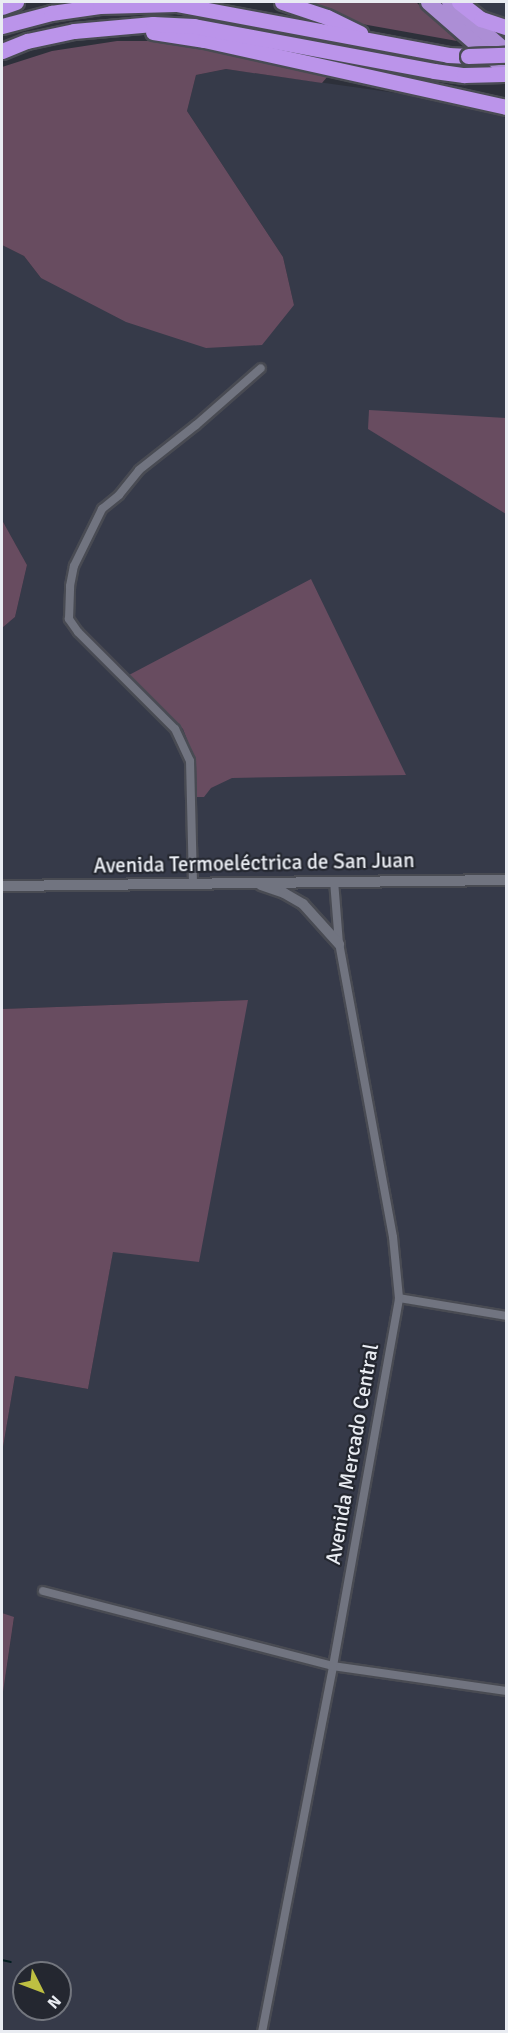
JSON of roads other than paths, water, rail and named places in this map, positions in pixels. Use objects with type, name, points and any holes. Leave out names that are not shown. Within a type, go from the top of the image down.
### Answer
[{"type":"highway","points":[[2,7],[16,2]]},
{"type":"highway","points":[[282,2],[327,17],[379,42]]},
{"type":"highway","points":[[428,2],[507,72]]},
{"type":"highway","points":[[449,2],[507,53]]},
{"type":"highway","points":[[459,2],[481,19],[507,27]]},
{"type":"highway","points":[[2,26],[51,13],[100,6],[176,4],[448,55],[507,53]]},
{"type":"highway","points":[[2,51],[27,41],[74,31],[153,24],[194,26],[434,71],[489,75],[507,72]]},
{"type":"highway","points":[[124,27],[204,40],[507,107]]},
{"type":"street","points":[[193,883],[190,761],[175,729],[78,632],[69,619],[70,586],[74,566],[102,509],[119,495],[139,470],[261,368]]},
{"type":"street","name":"Avenida Termoeléctrica de San Juan","points":[[2,886],[507,880]]},
{"type":"street","name":"Avenida Mercado Central","points":[[262,2031],[333,1666],[399,1298],[393,1237],[339,944],[334,881]]},
{"type":"street","points":[[252,882],[284,893],[303,904],[339,944]]},
{"type":"street","points":[[399,1298],[507,1316]]},
{"type":"street","points":[[43,1591],[333,1666],[507,1691]]},
{"type":"waterway","points":[[2,1960],[11,1962]]}]
